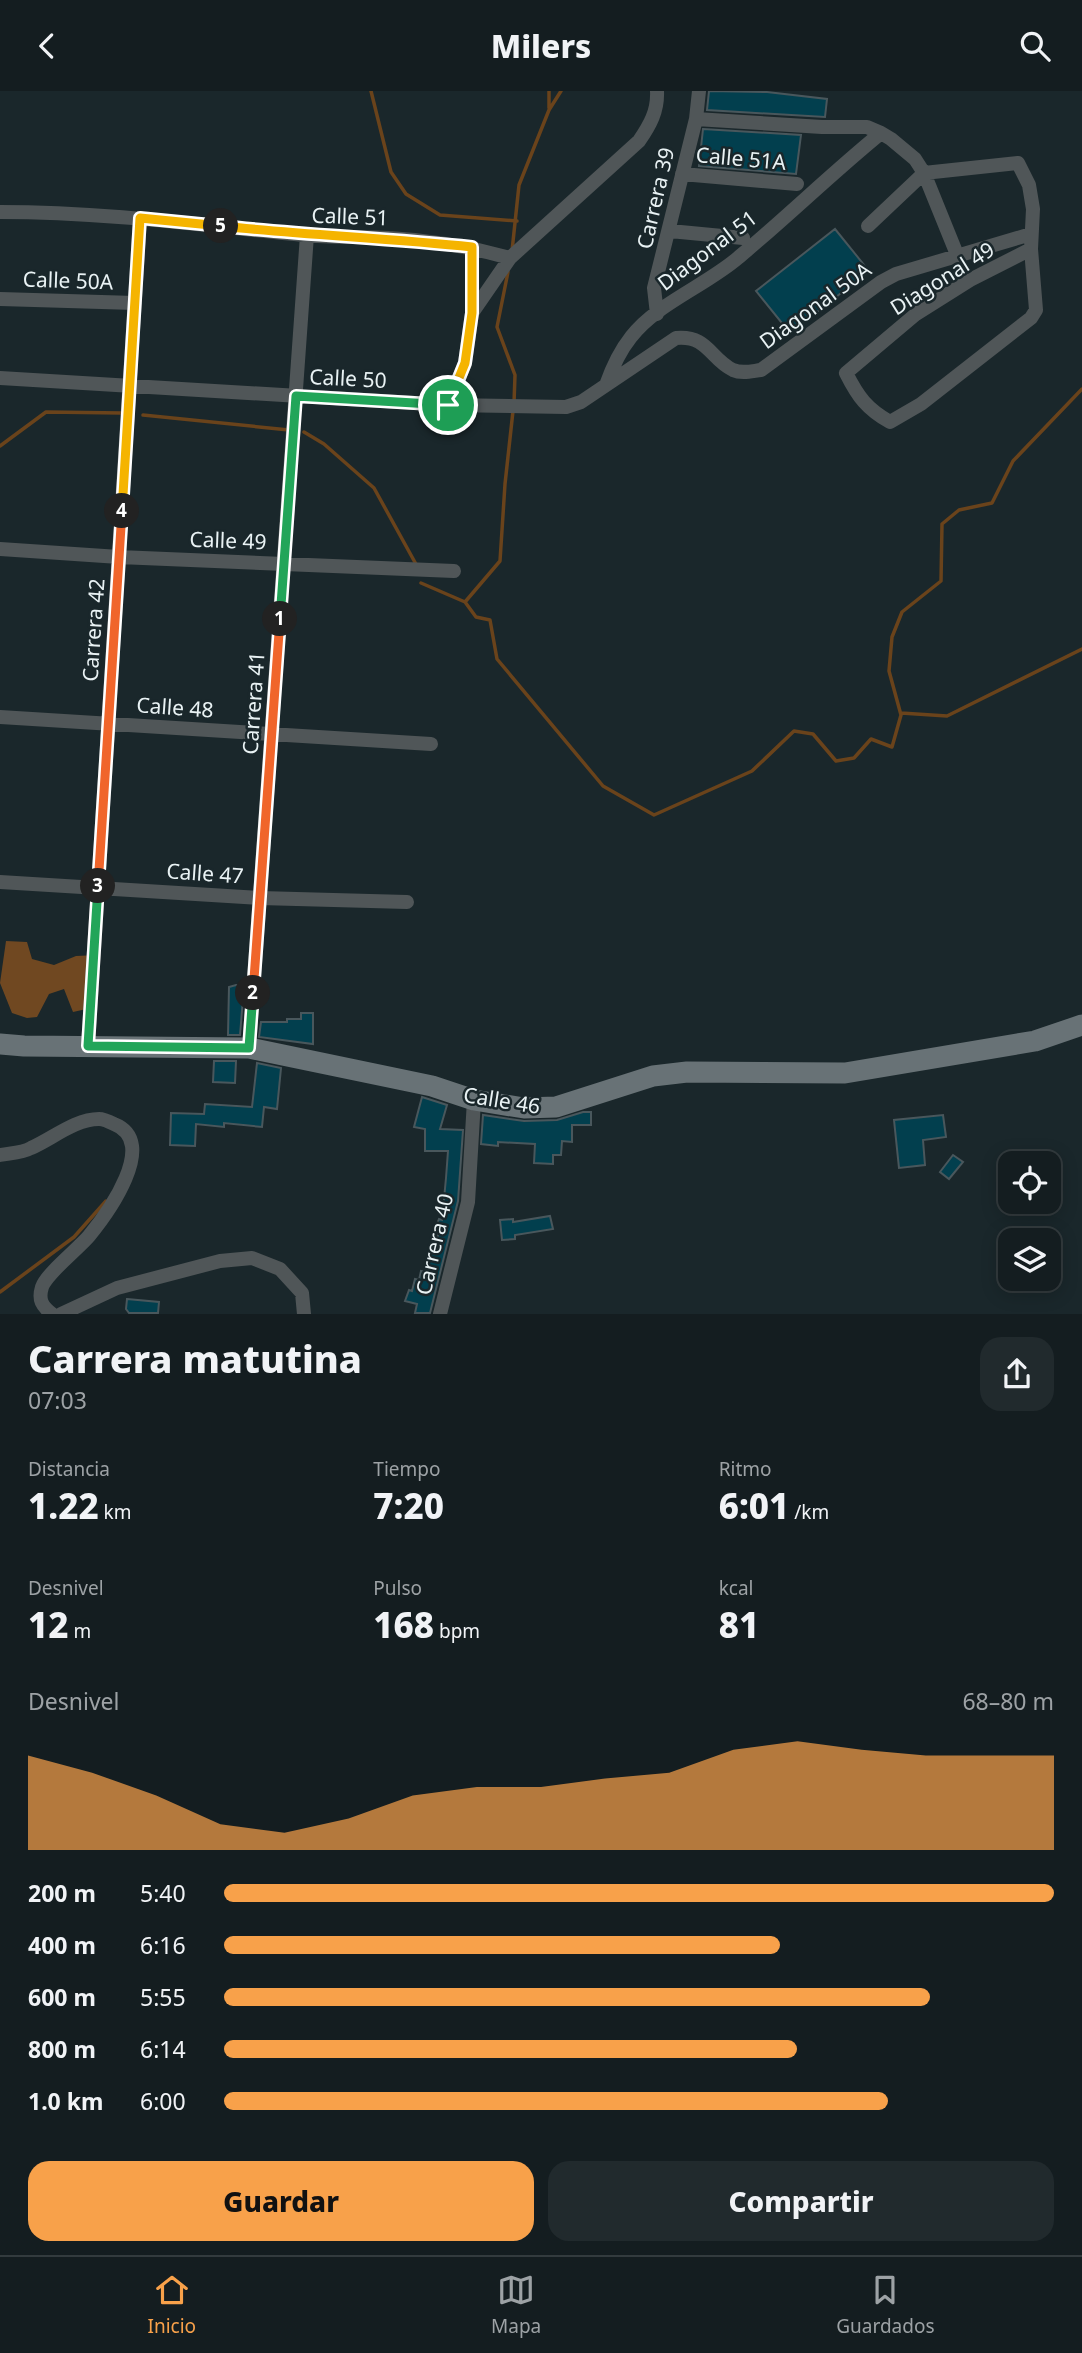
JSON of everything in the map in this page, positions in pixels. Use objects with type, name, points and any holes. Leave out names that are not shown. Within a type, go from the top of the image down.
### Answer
[{"type":"street","points":[[472,313],[510,258],[639,141],[658,103],[657,91]]},
{"type":"street","name":"Carrera 39","points":[[657,314],[654,288],[696,119],[699,91]]},
{"type":"street","points":[[696,119],[822,127],[867,127],[881,133],[915,159],[924,173],[958,257]]},
{"type":"street","name":"Diagonal 51","points":[[606,385],[615,362],[632,335],[657,314],[737,259],[832,173],[881,133]]},
{"type":"street","points":[[868,226],[924,173],[1018,163],[1029,185],[1033,209],[1031,249]]},
{"type":"street","name":"Calle 51A","points":[[682,174],[797,184]]},
{"type":"street","name":"Calle 51","points":[[0,212],[140,218],[307,235],[392,238],[472,247],[510,258]]},
{"type":"street","name":"Carrera 42","points":[[88,1046],[140,218]]},
{"type":"street","points":[[670,230],[743,238]]},
{"type":"street","name":"Diagonal 50A","points":[[745,373],[761,370],[881,282],[896,274],[1031,234]]},
{"type":"street","name":"Carrera 41","points":[[249,1048],[307,235]]},
{"type":"street","points":[[448,405],[465,363],[472,313],[472,247]]},
{"type":"street","name":"Diagonal 49","points":[[1031,249],[1036,310],[1031,318],[921,404],[890,422],[871,411],[854,390],[846,373],[916,314],[970,280],[1031,249]]},
{"type":"street","name":"Calle 50A","points":[[0,299],[135,303]]},
{"type":"street","name":"Calle 50","points":[[0,378],[448,405],[566,407],[581,403],[676,338],[688,337],[700,341],[732,370],[745,373]]},
{"type":"street","name":"Calle 49","points":[[0,549],[119,557],[454,571]]},
{"type":"street","name":"Calle 48","points":[[0,717],[431,744]]},
{"type":"street","name":"Calle 47","points":[[0,882],[260,898],[407,902]]},
{"type":"street","name":"Calle 46","points":[[0,1044],[249,1048],[432,1086],[474,1100],[524,1108],[556,1107],[653,1076],[687,1072],[845,1073],[1034,1041],[1082,1025]]},
{"type":"street","name":"Carrera 40","points":[[440,1314],[468,1202],[474,1100]]},
{"type":"street","points":[[0,1155],[29,1150],[77,1124],[100,1119],[123,1127],[133,1144],[131,1166],[113,1205],[88,1238],[43,1284],[40,1298],[43,1307],[52,1314]]},
{"type":"street","points":[[61,1314],[117,1288],[220,1261],[251,1258],[280,1269],[302,1293],[304,1314]]},
{"type":"shaded area","points":[[6,941],[27,942],[32,959],[54,965],[76,956],[97,955],[91,1008],[73,1012],[64,989],[49,994],[37,1017],[27,1018],[12,1013],[0,983]]},
{"type":"building","points":[[709,91],[767,92],[827,99],[825,117],[707,110]]},
{"type":"building","points":[[703,129],[801,135],[796,174],[699,166]]},
{"type":"building","points":[[835,229],[869,271],[790,333],[756,291]]},
{"type":"building","points":[[244,986],[240,1035],[228,1035],[229,987]]},
{"type":"building","points":[[301,1013],[313,1013],[313,1044],[259,1037],[261,1022],[301,1019]]},
{"type":"building","points":[[214,1061],[236,1061],[235,1083],[213,1082]]},
{"type":"building","points":[[257,1063],[281,1068],[277,1109],[264,1107],[262,1127],[224,1123],[224,1127],[196,1124],[195,1146],[170,1145],[171,1113],[204,1114],[205,1104],[252,1107]]},
{"type":"building","points":[[422,1097],[447,1105],[440,1129],[463,1130],[458,1201],[430,1313],[415,1313],[417,1304],[405,1301],[409,1290],[412,1291],[415,1279],[419,1280],[421,1271],[425,1272],[439,1233],[434,1232],[439,1219],[442,1220],[446,1178],[448,1151],[425,1151],[425,1129],[414,1127]]},
{"type":"building","points":[[591,1112],[591,1125],[572,1125],[572,1142],[562,1141],[561,1155],[553,1155],[553,1164],[534,1163],[535,1144],[481,1144],[483,1115],[524,1121],[557,1120]]},
{"type":"building","points":[[943,1115],[946,1137],[923,1140],[925,1165],[899,1168],[894,1120]]},
{"type":"building","points":[[953,1155],[963,1162],[949,1179],[940,1172]]},
{"type":"building","points":[[550,1216],[553,1229],[515,1235],[515,1239],[502,1240],[500,1220],[513,1219],[513,1222]]},
{"type":"building","points":[[127,1299],[159,1302],[158,1313],[129,1313],[126,1309]]},
{"type":"waterway","points":[[371,91],[391,172],[406,194],[440,215],[517,221]]},
{"type":"waterway","points":[[549,91],[549,108]]},
{"type":"waterway","points":[[512,251],[519,185],[549,110],[561,91]]},
{"type":"waterway","points":[[508,272],[497,327],[515,375],[514,403]]},
{"type":"waterway","points":[[421,583],[465,602],[476,617],[490,620],[497,659],[603,786],[654,815],[752,771],[794,731],[813,734],[836,761],[854,758],[871,739],[892,747],[901,715],[889,671],[892,637],[902,612],[941,581],[942,524],[959,510],[992,503],[1013,461],[1082,389]]},
{"type":"waterway","points":[[465,602],[500,561],[513,411]]},
{"type":"waterway","points":[[0,446],[46,412],[122,413]]},
{"type":"waterway","points":[[143,415],[289,430]]},
{"type":"waterway","points":[[304,432],[324,444],[374,488],[417,566]]},
{"type":"waterway","points":[[901,713],[947,716],[1082,649]]},
{"type":"waterway","points":[[0,1292],[74,1237],[106,1201]]},
{"type":"route","points":[[140,218],[307,235],[392,238],[472,247],[472,313],[465,363],[448,405],[296,396],[249,1048],[88,1046],[140,218]]}]
